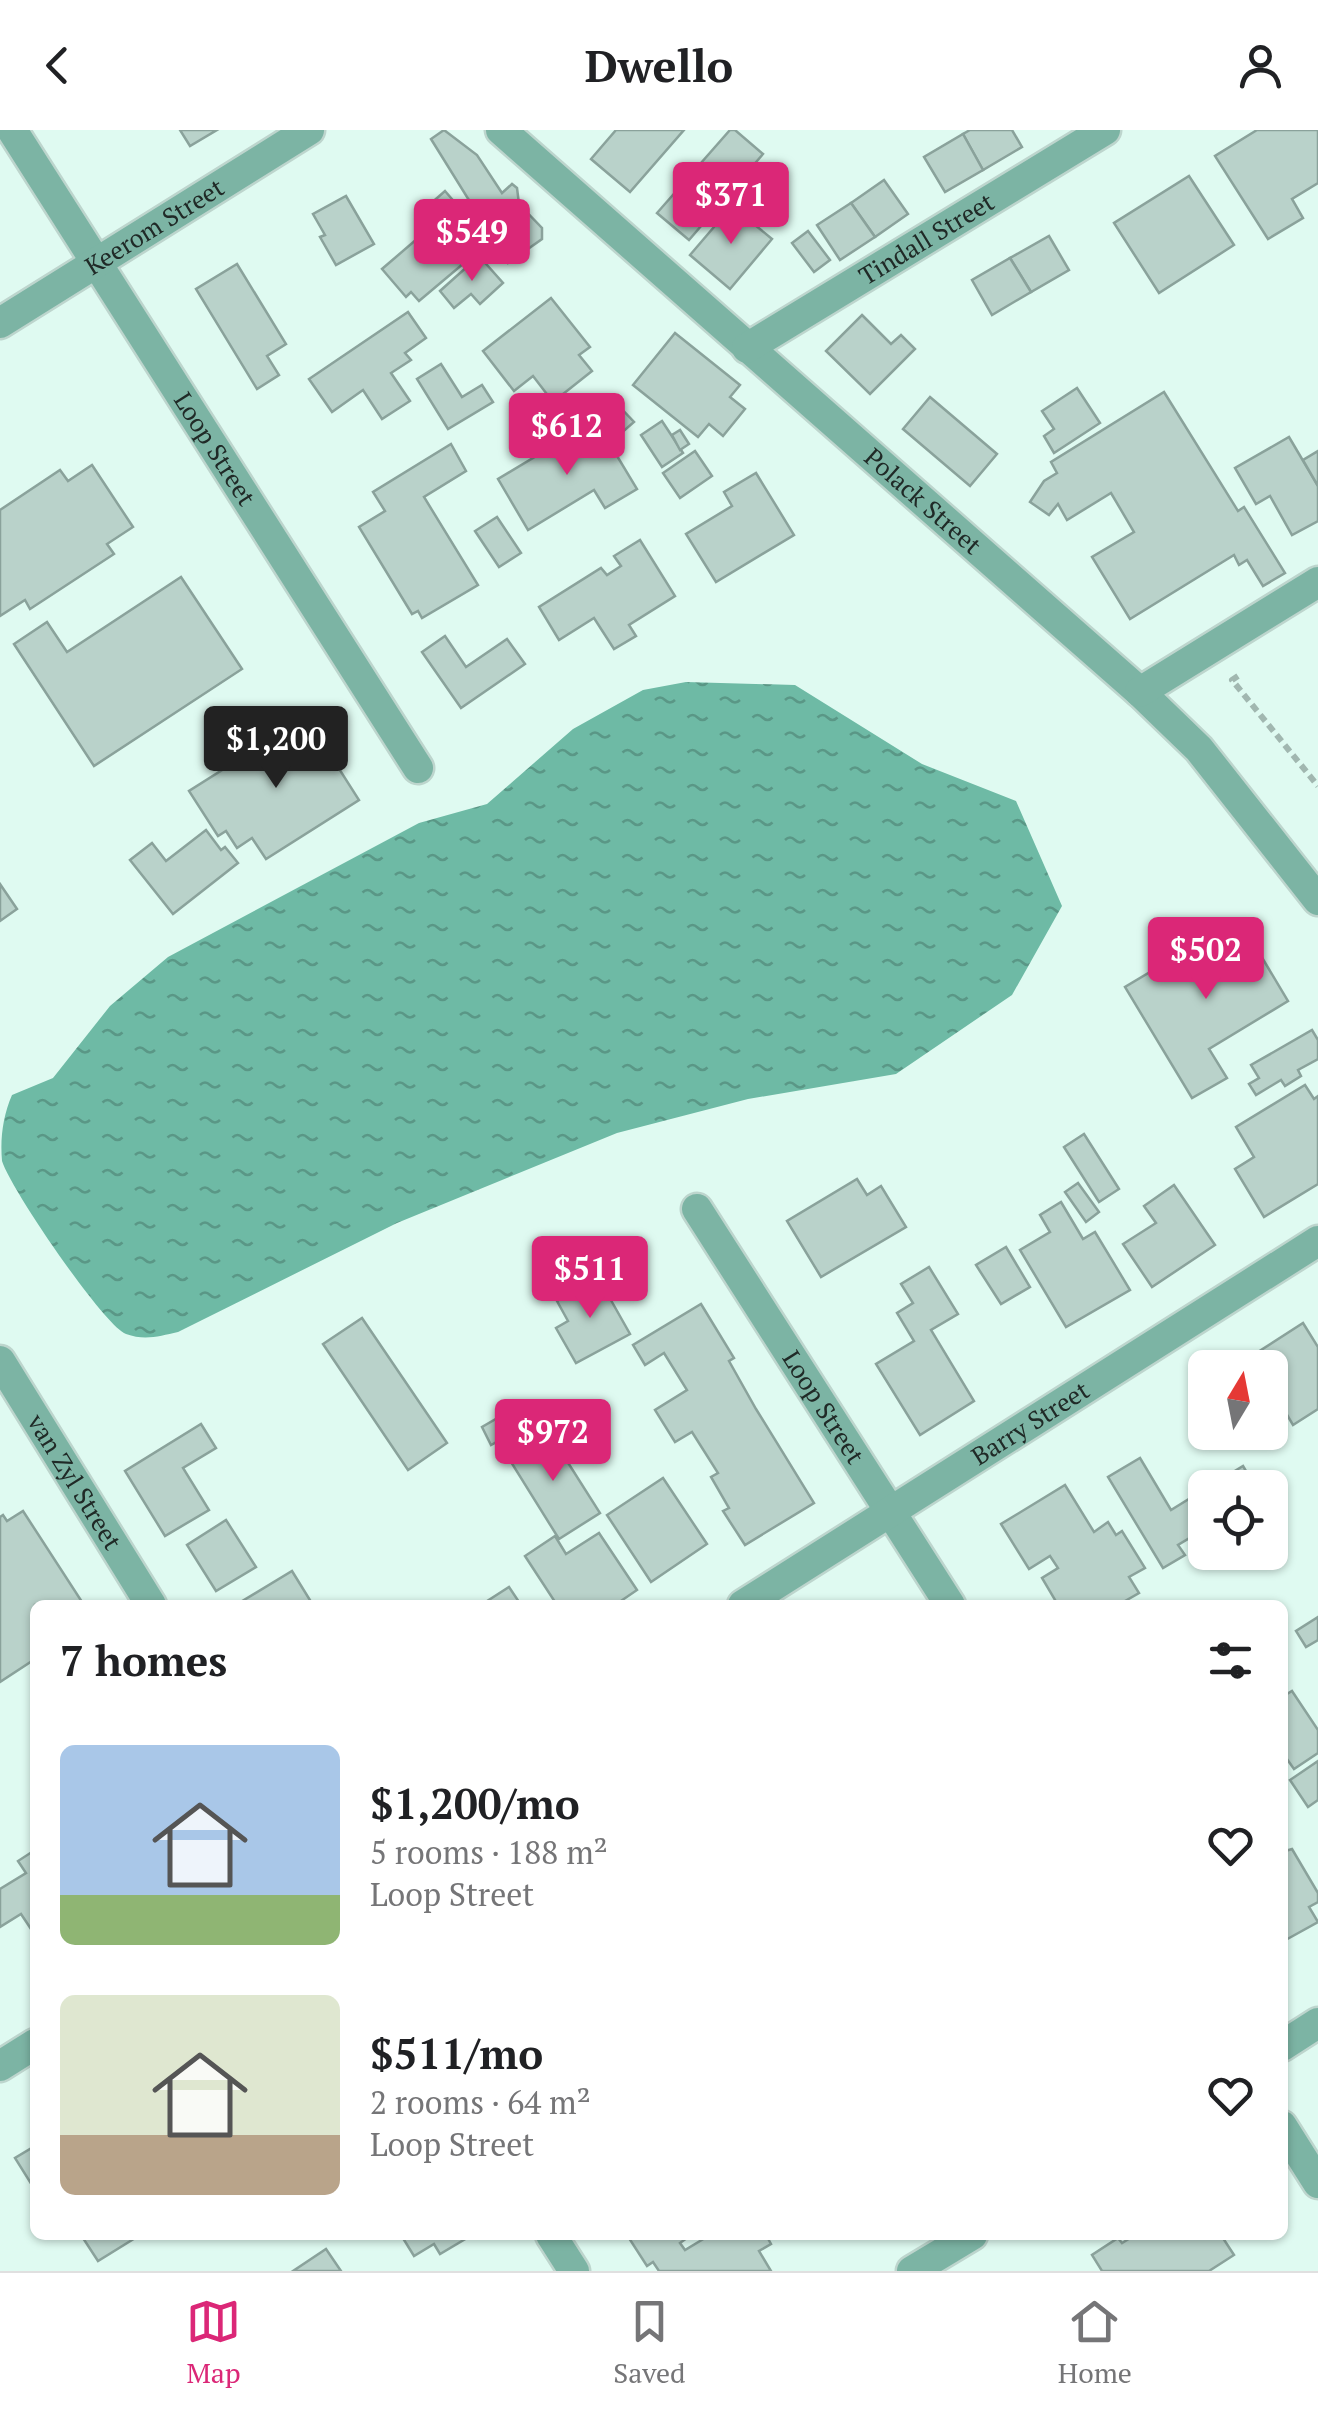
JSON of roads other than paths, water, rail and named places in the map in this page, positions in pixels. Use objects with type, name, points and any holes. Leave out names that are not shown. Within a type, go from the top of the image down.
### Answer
[{"type":"street","name":"Loop Street","points":[[12,130],[418,768]]},
{"type":"street","name":"Keerom Street","points":[[0,323],[309,130]]},
{"type":"street","name":"Polack Street","points":[[501,130],[1140,692],[1199,748],[1318,900]]},
{"type":"street","name":"Tindall Street","points":[[747,348],[1106,130]]},
{"type":"street","points":[[1140,692],[1318,582]]},
{"type":"street","name":"Loop Street","points":[[697,1209],[947,1600]]},
{"type":"street","name":"Barry Street","points":[[752,1600],[1318,1241]]},
{"type":"street","name":"van Zyl Street","points":[[0,1361],[148,1600]]},
{"type":"street","points":[[1288,2042],[1318,2023]]},
{"type":"street","points":[[0,2066],[30,2047]]},
{"type":"street","points":[[1288,2136],[1318,2183]]},
{"type":"street","points":[[554,2240],[574,2271]]},
{"type":"street","points":[[912,2271],[964,2240]]},
{"type":"water","points":[[686,682],[795,685],[922,764],[1016,801],[1062,906],[1012,995],[896,1074],[748,1099],[617,1133],[397,1223],[178,1332],[140,1337],[126,1334],[115,1325],[59,1255],[2,1161],[3,1127],[12,1095],[53,1078],[110,1006],[168,957],[419,823],[487,804],[573,729],[643,690]]}]
